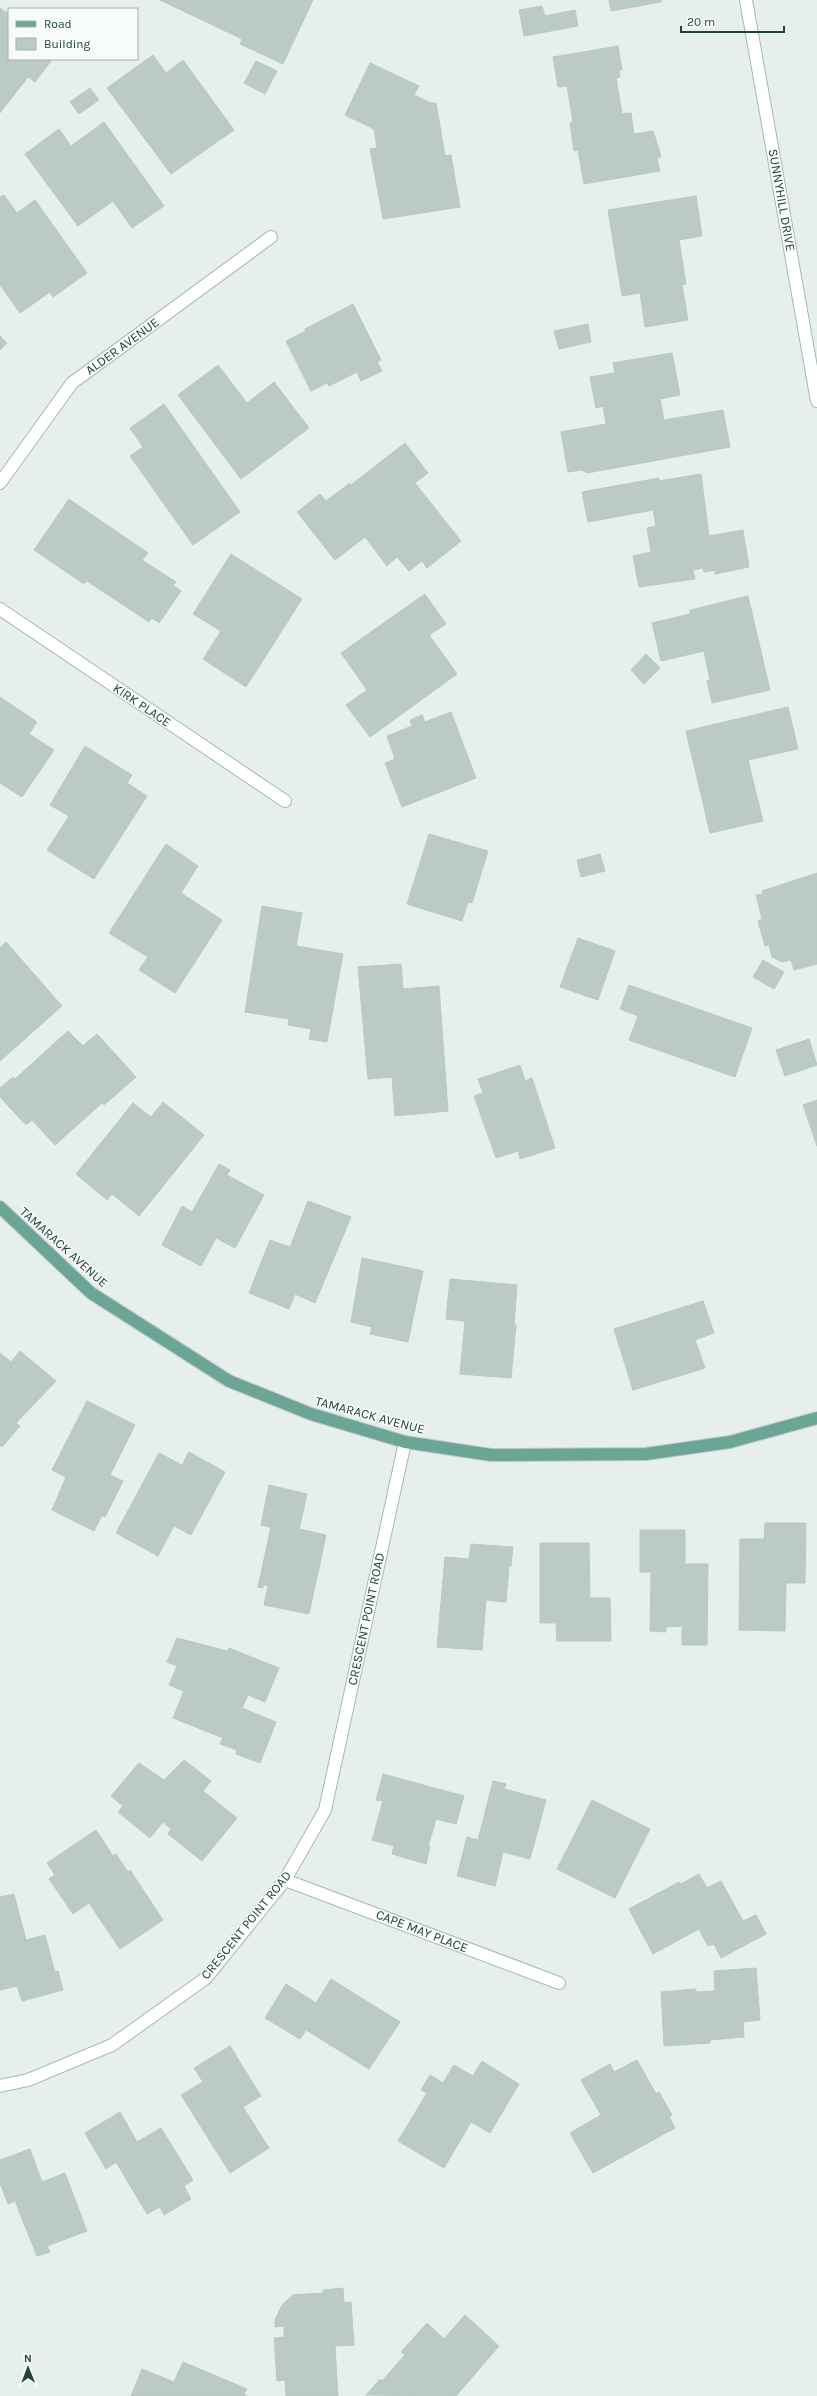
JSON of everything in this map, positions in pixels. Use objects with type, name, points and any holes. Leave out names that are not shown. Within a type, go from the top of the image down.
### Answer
[{"type":"main road","name":"TAMARACK AVENUE","points":[[0,1207],[91,1293],[229,1381],[311,1414],[405,1442],[491,1455],[646,1454],[730,1442],[817,1418]]},
{"type":"street","name":"SUNNYHILL DRIVE","points":[[746,0],[817,401]]},
{"type":"street","name":"ALDER AVENUE","points":[[0,483],[72,382],[271,237]]},
{"type":"street","name":"KIRK PLACE","points":[[0,609],[285,801]]},
{"type":"street","name":"CRESCENT POINT ROAD","points":[[0,2086],[28,2080],[112,2045],[194,1987],[206,1978],[286,1880],[325,1810],[405,1442]]},
{"type":"street","name":"CAPE MAY PLACE","points":[[286,1880],[559,1983]]},
{"type":"building","points":[[160,0],[313,0],[283,64],[240,44],[242,39]]},
{"type":"building","points":[[609,0],[661,0],[661,2],[611,11]]},
{"type":"building","points":[[542,6],[545,16],[575,10],[578,26],[524,36],[519,10]]},
{"type":"building","points":[[0,8],[7,13],[8,12],[8,60],[51,61],[35,82],[28,77],[0,113]]},
{"type":"building","points":[[618,46],[622,70],[619,70],[620,77],[616,78],[622,114],[631,113],[634,134],[653,131],[661,156],[657,159],[660,171],[584,184],[578,150],[574,151],[570,123],[573,122],[567,86],[558,87],[553,57]]},
{"type":"building","points":[[153,55],[166,73],[183,60],[234,130],[171,174],[107,88]]},
{"type":"building","points":[[256,61],[277,71],[265,94],[244,83]]},
{"type":"building","points":[[370,63],[419,86],[414,95],[431,103],[436,103],[445,156],[451,155],[460,207],[383,219],[370,149],[377,148],[374,129],[345,115]]},
{"type":"building","points":[[90,88],[99,100],[79,114],[70,102]]},
{"type":"building","points":[[104,122],[164,206],[132,228],[113,201],[78,226],[25,154],[59,129],[71,146]]},
{"type":"building","points":[[4,195],[17,213],[35,200],[87,273],[53,297],[50,292],[20,313],[0,285],[0,197]]},
{"type":"building","points":[[696,196],[702,236],[679,240],[686,284],[682,285],[688,320],[645,327],[640,293],[622,296],[608,210]]},
{"type":"building","points":[[353,304],[381,360],[377,362],[382,371],[361,381],[357,372],[329,386],[327,383],[311,391],[286,341],[306,331],[305,329]]},
{"type":"building","points":[[588,324],[591,342],[559,349],[554,331]]},
{"type":"building","points":[[0,336],[7,343],[0,350]]},
{"type":"building","points":[[672,353],[680,395],[660,399],[664,420],[723,410],[730,447],[587,473],[582,470],[568,472],[561,432],[606,424],[603,406],[596,408],[590,377],[615,373],[613,363]]},
{"type":"building","points":[[218,365],[247,403],[274,382],[309,428],[241,479],[178,395]]},
{"type":"building","points":[[164,404],[240,512],[193,545],[130,456],[143,447],[130,428]]},
{"type":"building","points":[[405,443],[428,473],[415,483],[461,541],[427,568],[422,561],[409,571],[397,557],[387,566],[365,537],[335,560],[297,512],[320,494],[326,501],[350,483],[351,485]]},
{"type":"building","points":[[701,474],[709,536],[743,530],[749,567],[715,574],[715,570],[704,572],[703,568],[693,570],[695,579],[639,587],[633,556],[651,552],[647,528],[656,526],[653,510],[588,522],[582,492],[659,478],[659,481]]},
{"type":"building","points":[[69,499],[148,553],[142,560],[176,582],[173,585],[181,591],[159,623],[152,618],[149,622],[87,581],[84,584],[34,550]]},
{"type":"building","points":[[231,554],[302,599],[246,687],[203,659],[221,631],[193,614]]},
{"type":"building","points":[[425,594],[446,624],[429,635],[457,674],[370,737],[346,705],[367,690],[341,653]]},
{"type":"building","points":[[748,596],[770,690],[712,703],[707,681],[710,680],[704,651],[661,661],[652,623],[690,614],[690,610]]},
{"type":"building","points":[[646,654],[660,668],[644,684],[631,670]]},
{"type":"building","points":[[0,697],[37,722],[29,734],[54,750],[22,797],[0,783]]},
{"type":"building","points":[[788,707],[798,749],[748,760],[763,821],[710,833],[686,731]]},
{"type":"building","points":[[451,712],[476,778],[402,807],[385,763],[395,759],[387,736],[412,726],[410,720],[422,715],[425,722]]},
{"type":"building","points":[[85,746],[132,775],[127,783],[147,796],[94,879],[47,850],[69,816],[50,805]]},
{"type":"building","points":[[429,834],[488,851],[472,903],[468,902],[462,921],[407,904]]},
{"type":"building","points":[[166,844],[198,866],[181,893],[222,920],[175,993],[139,970],[148,957],[109,933]]},
{"type":"building","points":[[600,854],[605,871],[581,877],[577,860]]},
{"type":"building","points":[[817,873],[817,964],[794,970],[791,960],[782,962],[772,957],[769,945],[765,946],[758,921],[762,919],[756,895],[763,894],[762,891]]},
{"type":"building","points":[[262,906],[302,913],[296,946],[343,954],[327,1042],[309,1039],[311,1029],[288,1025],[289,1019],[245,1012]]},
{"type":"building","points":[[578,938],[615,951],[598,1000],[560,987]]},
{"type":"building","points":[[6,942],[62,1006],[0,1061],[0,948]]},
{"type":"building","points":[[763,960],[784,972],[774,989],[753,977]]},
{"type":"building","points":[[401,964],[403,989],[439,986],[448,1111],[395,1116],[392,1077],[368,1079],[358,967]]},
{"type":"building","points":[[629,985],[752,1028],[735,1077],[629,1040],[638,1016],[620,1009]]},
{"type":"building","points":[[68,1031],[83,1046],[97,1034],[136,1077],[104,1105],[102,1103],[55,1145],[32,1120],[26,1125],[0,1097],[0,1088],[13,1077],[15,1079]]},
{"type":"building","points":[[809,1039],[817,1065],[785,1076],[776,1050]]},
{"type":"building","points":[[520,1065],[525,1081],[532,1078],[555,1148],[520,1159],[518,1151],[496,1158],[474,1096],[483,1093],[478,1079]]},
{"type":"building","points":[[817,1100],[817,1146],[803,1105]]},
{"type":"building","points":[[163,1102],[204,1135],[139,1216],[112,1194],[107,1200],[76,1174],[133,1103],[151,1117]]},
{"type":"building","points":[[219,1164],[230,1170],[227,1175],[264,1195],[235,1248],[216,1238],[201,1266],[162,1245],[182,1206],[192,1212]]},
{"type":"building","points":[[308,1201],[351,1217],[315,1303],[295,1294],[289,1309],[249,1293],[270,1240],[290,1247]]},
{"type":"building","points":[[362,1258],[423,1271],[408,1342],[370,1334],[372,1327],[351,1322]]},
{"type":"building","points":[[450,1279],[517,1285],[514,1325],[516,1325],[511,1378],[460,1374],[465,1321],[446,1319]]},
{"type":"building","points":[[703,1301],[714,1333],[695,1340],[705,1368],[633,1390],[614,1329]]},
{"type":"building","points":[[20,1351],[56,1381],[16,1423],[20,1426],[2,1447],[0,1445],[0,1353],[11,1362]]},
{"type":"building","points":[[87,1401],[135,1425],[110,1475],[123,1481],[105,1517],[102,1515],[94,1531],[52,1510],[66,1477],[52,1470]]},
{"type":"building","points":[[189,1452],[225,1472],[191,1535],[174,1526],[158,1556],[116,1533],[159,1453],[182,1465]]},
{"type":"building","points":[[269,1485],[307,1494],[299,1529],[326,1535],[309,1614],[264,1605],[268,1586],[263,1585],[263,1588],[258,1587],[271,1527],[261,1525]]},
{"type":"building","points":[[765,1523],[806,1523],[805,1583],[786,1583],[785,1631],[739,1630],[740,1539],[764,1539]]},
{"type":"building","points":[[640,1530],[685,1530],[685,1564],[708,1564],[707,1645],[682,1645],[682,1626],[666,1627],[666,1632],[650,1631],[651,1572],[640,1572]]},
{"type":"building","points":[[540,1543],[589,1543],[590,1598],[610,1598],[611,1641],[557,1641],[556,1623],[540,1623]]},
{"type":"building","points":[[471,1544],[513,1547],[511,1566],[509,1566],[506,1602],[486,1600],[482,1650],[437,1647],[445,1557],[469,1559]]},
{"type":"building","points":[[177,1638],[227,1651],[229,1648],[279,1668],[265,1702],[248,1695],[242,1708],[276,1722],[260,1763],[236,1754],[237,1750],[220,1744],[223,1738],[173,1718],[184,1691],[169,1685],[177,1666],[167,1662]]},
{"type":"building","points":[[184,1760],[211,1781],[203,1791],[237,1818],[202,1861],[168,1834],[171,1829],[163,1822],[150,1838],[118,1812],[123,1806],[111,1796],[139,1763],[164,1780]]},
{"type":"building","points":[[383,1774],[464,1796],[456,1824],[436,1819],[428,1847],[430,1847],[426,1864],[392,1854],[394,1846],[372,1840],[383,1801],[376,1800]]},
{"type":"building","points":[[493,1781],[506,1784],[504,1789],[546,1800],[530,1859],[503,1852],[495,1886],[457,1876],[467,1837],[478,1840]]},
{"type":"building","points":[[592,1800],[650,1829],[615,1898],[557,1869]]},
{"type":"building","points":[[96,1830],[113,1856],[116,1854],[128,1872],[130,1870],[163,1920],[120,1949],[89,1903],[73,1914],[49,1879],[55,1875],[47,1863]]},
{"type":"building","points":[[699,1874],[707,1888],[721,1881],[743,1921],[756,1915],[766,1934],[721,1958],[714,1944],[708,1946],[699,1929],[653,1954],[629,1909],[679,1882],[681,1884]]},
{"type":"building","points":[[14,1894],[26,1940],[45,1935],[55,1972],[58,1971],[63,1990],[22,2001],[17,1986],[0,1990],[0,1897]]},
{"type":"building","points":[[756,1968],[760,2020],[743,2022],[744,2037],[710,2040],[710,2043],[664,2046],[661,1992],[696,1989],[696,1992],[715,1991],[714,1971]]},
{"type":"building","points":[[331,1979],[400,2022],[369,2069],[306,2030],[300,2039],[265,2018],[286,1984],[316,2003]]},
{"type":"building","points":[[230,2046],[261,2096],[243,2107],[269,2148],[230,2173],[181,2095],[203,2082],[194,2068]]},
{"type":"building","points":[[637,2060],[656,2094],[659,2092],[672,2115],[669,2117],[675,2128],[593,2173],[570,2133],[601,2115],[581,2080],[610,2064],[614,2072]]},
{"type":"building","points":[[482,2061],[519,2084],[490,2133],[471,2122],[444,2168],[398,2141],[427,2093],[421,2090],[430,2075],[443,2083],[454,2065],[473,2076]]},
{"type":"building","points":[[120,2112],[137,2142],[161,2128],[193,2180],[184,2186],[191,2199],[164,2215],[160,2207],[147,2214],[116,2162],[106,2169],[85,2133]]},
{"type":"building","points":[[30,2149],[42,2182],[65,2173],[87,2231],[47,2246],[50,2252],[37,2256],[15,2201],[8,2204],[0,2183],[0,2160]]},
{"type":"building","points":[[343,2288],[344,2303],[351,2302],[354,2345],[335,2346],[338,2396],[286,2396],[285,2380],[277,2381],[274,2338],[284,2337],[284,2326],[275,2327],[275,2320],[282,2305],[293,2295],[324,2293],[323,2290]]},
{"type":"building","points":[[465,2315],[499,2346],[456,2396],[366,2395],[380,2379],[382,2381],[405,2355],[401,2352],[427,2323],[444,2339]]},
{"type":"building","points":[[183,2362],[247,2389],[244,2394],[247,2396],[131,2396],[142,2369],[174,2382]]}]
